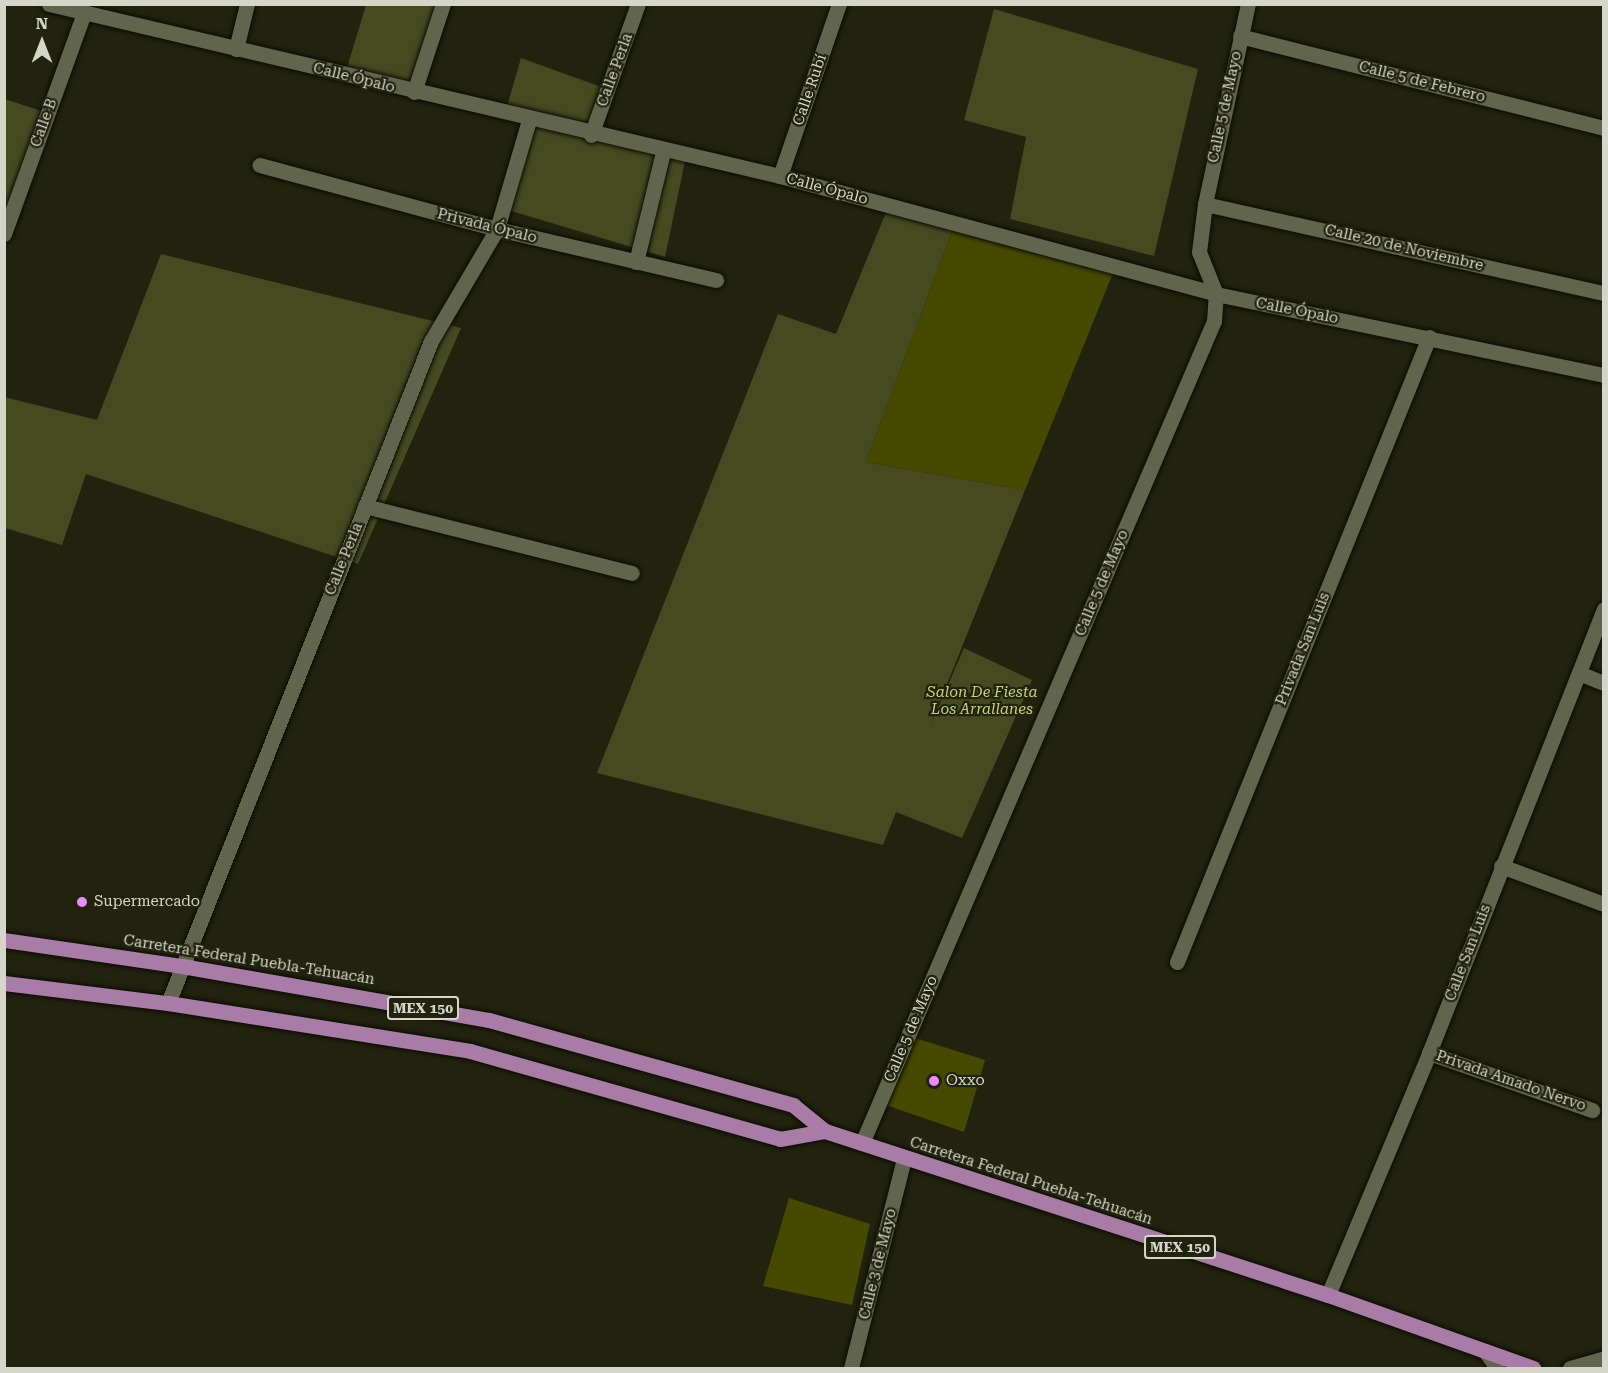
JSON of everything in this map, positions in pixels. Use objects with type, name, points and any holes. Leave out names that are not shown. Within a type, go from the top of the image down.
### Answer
[{"type":"main road","name":"Carretera Federal Puebla-Tehuacán","points":[[4,940],[182,966],[489,1020],[793,1105],[825,1131],[904,1159],[1328,1295],[1533,1368]]},
{"type":"main road","name":"Carretera Federal Puebla-Tehuacán","points":[[4,983],[168,1003],[470,1051],[780,1139],[825,1131]]},
{"type":"street","points":[[236,49],[248,4]]},
{"type":"street","points":[[414,92],[443,4]]},
{"type":"street","name":"Calle Perla","points":[[591,135],[638,4]]},
{"type":"street","name":"Calle Rubí","points":[[780,176],[839,4]]},
{"type":"street","name":"Calle 5 de Mayo","points":[[862,1143],[1214,321],[1216,294],[1199,252],[1205,204],[1248,4]]},
{"type":"street","name":"Calle Ópalo","points":[[57,5],[591,135],[780,176],[1216,294],[1604,375]]},
{"type":"street","name":"Calle B","points":[[4,234],[84,12]]},
{"type":"street","name":"Calle 5 de Febrero","points":[[1240,36],[1604,128]]},
{"type":"street","name":"Calle Perla","points":[[168,1003],[431,341],[497,229],[529,120]]},
{"type":"street","points":[[636,262],[663,152]]},
{"type":"street","name":"Privada Ópalo","points":[[259,165],[497,229],[716,280]]},
{"type":"street","name":"Calle 20 de Noviembre","points":[[1205,204],[1604,293]]},
{"type":"street","name":"Privada San Luis","points":[[1177,962],[1429,337]]},
{"type":"street","points":[[365,506],[633,573]]},
{"type":"street","name":"Calle San Luis","points":[[1328,1295],[1429,1053],[1604,609]]},
{"type":"street","points":[[1579,673],[1604,683]]},
{"type":"street","points":[[1501,866],[1604,904]]},
{"type":"street","name":"Privada Amado Nervo","points":[[1429,1053],[1592,1110]]},
{"type":"street","name":"Calle 3 de Mayo","points":[[851,1368],[904,1159]]},
{"type":"street","points":[[1485,1351],[1497,1368]]},
{"type":"street","points":[[1570,1368],[1604,1358]]},
{"type":"green space","points":[[366,5],[439,5],[411,86],[346,71]]},
{"type":"green space","points":[[994,9],[1198,69],[1154,256],[1010,219],[1026,137],[964,120]]},
{"type":"green space","points":[[521,58],[604,88],[590,132],[506,110]]},
{"type":"green space","points":[[5,99],[47,113],[5,231]]},
{"type":"green space","points":[[532,124],[685,161],[665,257],[508,210]]},
{"type":"green space","name":"Salon De Fiesta Los Arrallanes","points":[[887,210],[954,226],[866,462],[1025,490],[929,729],[964,648],[1032,680],[962,838],[896,812],[883,845],[597,773],[778,314],[836,334]]},
{"type":"green space","points":[[161,254],[461,328],[358,564],[86,474],[62,545],[5,528],[4,397],[97,420]]},
{"type":"building","points":[[954,226],[1115,268],[1025,490],[866,462]]},
{"type":"building","name":"Oxxo","points":[[909,1036],[985,1060],[964,1132],[880,1103]]},
{"type":"building","points":[[789,1198],[870,1224],[852,1305],[763,1286]]},
{"type":"place","name":"Supermercado","points":[[82,902]]},
{"type":"place","name":"Oxxo","points":[[934,1081]]}]
